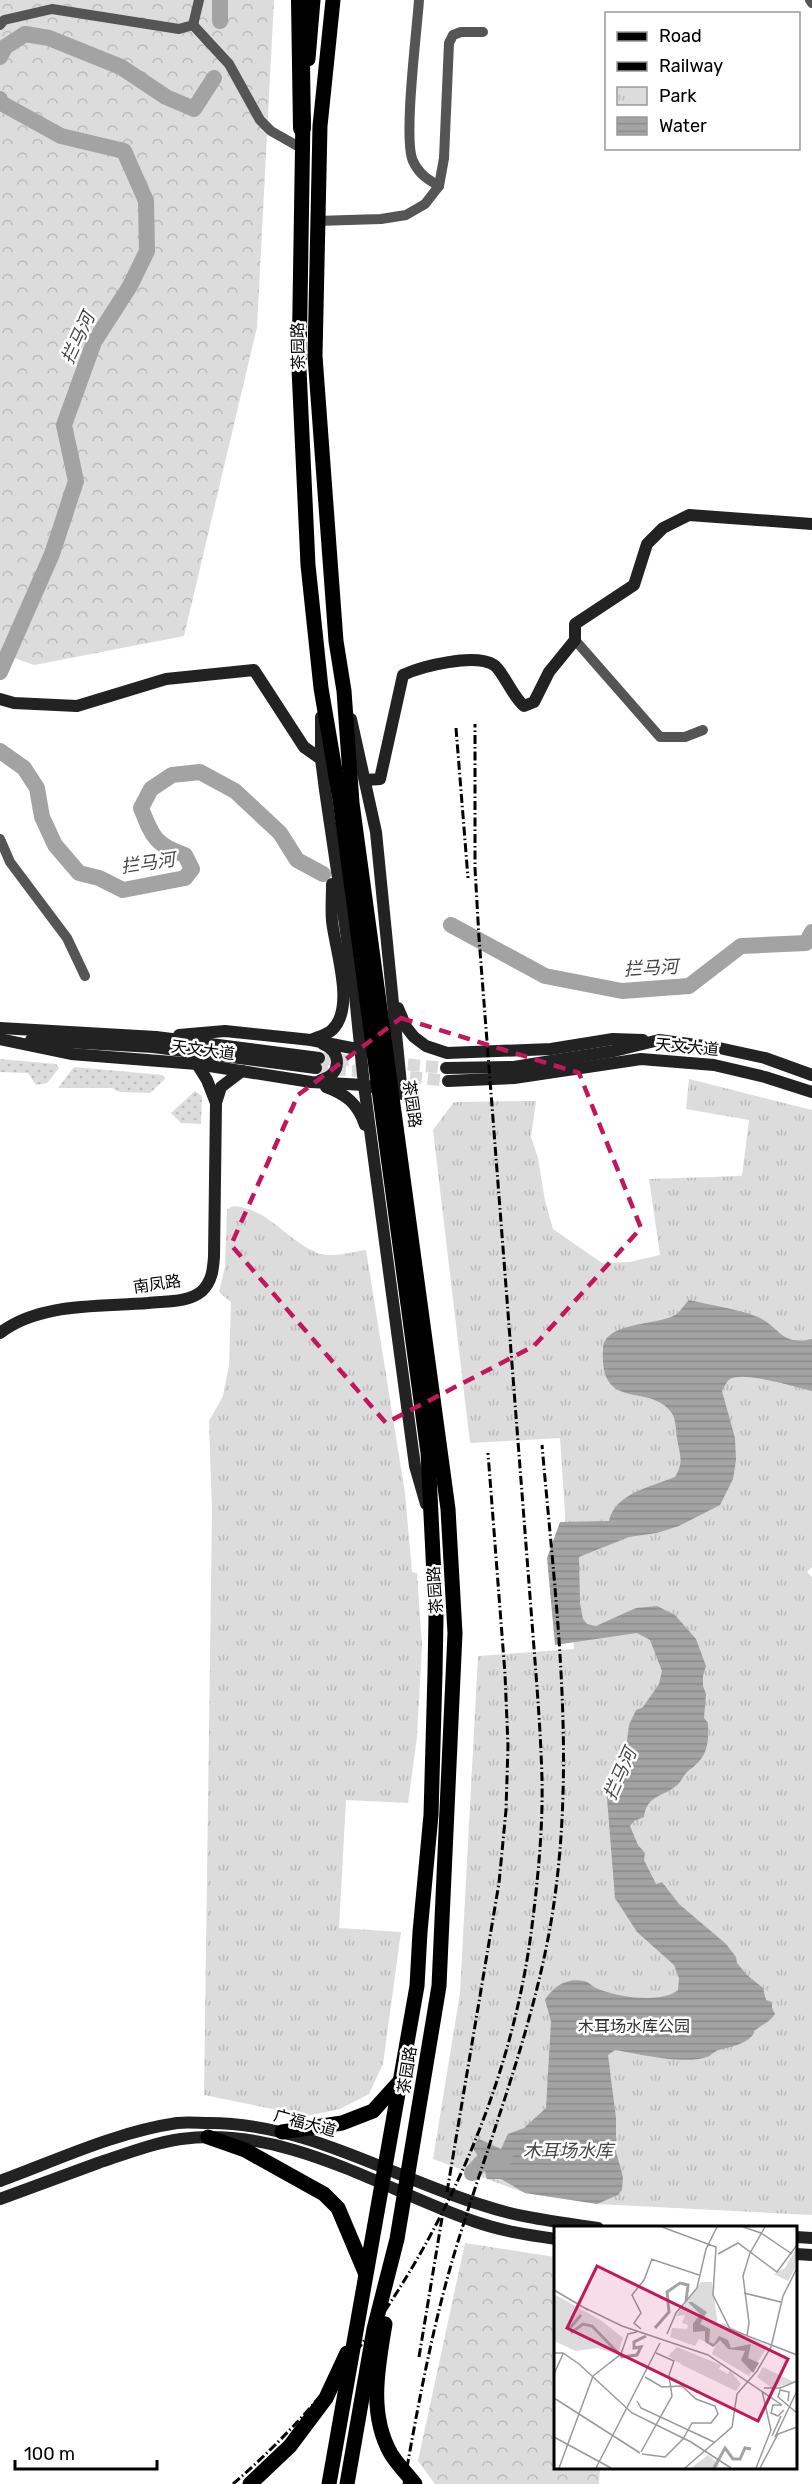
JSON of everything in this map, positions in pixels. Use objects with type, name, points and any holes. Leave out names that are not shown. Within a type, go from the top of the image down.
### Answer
[{"type":"highway","points":[[300,0],[302,128]]},
{"type":"main road","name":"茶园路","points":[[314,0],[302,128],[299,369],[308,565],[321,688],[346,802],[434,1452],[448,1509],[455,1614],[439,1986],[397,2238],[374,2329],[347,2484]]},
{"type":"main road","name":"茶园路","points":[[333,0],[320,126],[316,220],[315,356],[336,641],[344,691],[346,802]]},
{"type":"main road","name":"茶园路","points":[[329,2484],[417,1986],[431,1815],[436,1617],[429,1514],[434,1452]]},
{"type":"main road","points":[[282,2132],[342,2123],[373,2111],[402,2079]]},
{"type":"main road","points":[[208,2137],[245,2150],[324,2194],[338,2208],[366,2273]]},
{"type":"main road","points":[[397,2238],[376,2395],[379,2420],[391,2453],[415,2484]]},
{"type":"main road","points":[[250,2484],[290,2446],[326,2398],[356,2331]]},
{"type":"street","points":[[194,24],[199,0]]},
{"type":"street","points":[[419,0],[409,131],[411,159],[422,176],[439,186]]},
{"type":"street","points":[[0,25],[4,20],[52,9],[179,29],[194,24]]},
{"type":"street","points":[[194,24],[229,64],[260,120],[302,148]]},
{"type":"street","points":[[316,220],[381,219],[406,215],[425,204],[439,186],[444,158],[449,43],[453,35],[461,32],[483,32]]},
{"type":"street","points":[[366,780],[380,779],[403,675],[418,668],[478,660],[495,666],[515,698],[524,706],[534,702],[549,672],[574,640],[575,624],[634,585],[647,544],[663,528],[689,515],[812,524]]},
{"type":"street","points":[[574,640],[660,737],[685,737],[703,730]]},
{"type":"street","points":[[0,699],[14,703],[76,706],[166,679],[254,670],[304,747],[321,759]]},
{"type":"street","name":"茶园路","points":[[321,688],[321,759],[331,839],[354,986],[364,1085],[415,1466],[429,1514]]},
{"type":"street","name":"茶园路","points":[[344,691],[376,832],[402,1094]]},
{"type":"street","points":[[0,839],[10,862],[67,938],[85,976]]},
{"type":"street","points":[[311,1040],[332,1030],[341,1014],[343,1004],[343,990],[332,921],[331,839]]},
{"type":"street","points":[[354,986],[364,1006],[372,1008],[379,1007],[386,1001],[391,985]]},
{"type":"street","name":"天文大道","points":[[391,985],[400,1016],[410,1032],[426,1046],[447,1053],[551,1049],[614,1039],[659,1040],[719,1048],[765,1058],[812,1075]]},
{"type":"street","name":"天文大道","points":[[0,1028],[156,1037],[318,1063],[153,1047],[0,1039]]},
{"type":"street","name":"天文大道","points":[[156,1037],[225,1031],[311,1040],[361,1050],[398,1054]]},
{"type":"street","name":"天文大道","points":[[0,1039],[71,1054],[196,1064],[311,1082],[364,1085],[402,1094]]},
{"type":"street","points":[[311,1040],[328,1046],[335,1053],[337,1063],[331,1078],[311,1082]]},
{"type":"street","name":"天文大道","points":[[659,1040],[614,1051],[447,1074],[514,1078],[641,1059],[714,1065],[765,1077],[812,1092]]},
{"type":"street","points":[[196,1064],[207,1080],[216,1103]]},
{"type":"street","points":[[216,1103],[221,1088],[242,1071]]},
{"type":"street","points":[[311,1082],[342,1093],[356,1104],[374,1149]]},
{"type":"street","name":"南凤路","points":[[0,1333],[32,1317],[58,1310],[180,1300],[200,1292],[212,1278],[214,1257],[216,1103]]},
{"type":"street","name":"广福大道","points":[[0,2181],[139,2131],[179,2123],[231,2123],[282,2132],[341,2150],[480,2205],[522,2217],[584,2226]]},
{"type":"street","name":"广福大道","points":[[0,2199],[142,2147],[180,2139],[235,2138],[340,2166],[476,2222],[518,2234],[554,2239]]},
{"type":"street","points":[[797,2254],[812,2255]]},
{"type":"highlighted area","points":[[401,1018],[579,1073],[641,1228],[534,1346],[386,1423],[231,1245],[298,1095]]},
{"type":"green space","points":[[0,0],[274,0],[257,327],[184,636],[34,665],[0,653]]},
{"type":"green space","points":[[0,1059],[56,1064],[59,1068],[47,1083],[36,1085],[28,1073],[0,1072]]},
{"type":"green space","points":[[74,1067],[163,1075],[165,1079],[150,1093],[120,1092],[112,1088],[58,1088]]},
{"type":"green space","name":"木耳场水库公园","points":[[689,1079],[812,1110],[812,1567],[807,1572],[812,1577],[812,2215],[597,2204],[525,2193],[433,2159],[460,1993],[478,1656],[574,1649],[560,1438],[470,1443],[433,1130],[454,1102],[536,1101],[531,1137],[538,1158],[545,1201],[553,1229],[602,1263],[630,1262],[660,1255],[649,1179],[742,1176],[749,1120],[686,1109]]},
{"type":"green space","points":[[195,1091],[202,1096],[201,1124],[181,1123],[171,1113]]},
{"type":"green space","points":[[234,1206],[257,1212],[304,1246],[321,1254],[366,1250],[405,1493],[412,1572],[417,1573],[422,1646],[417,1737],[408,1803],[346,1800],[339,1928],[401,1932],[383,2064],[369,2094],[340,2109],[307,2116],[204,2095],[212,1511],[209,1421],[223,1396],[229,1365],[231,1302],[219,1292],[225,1267],[227,1209]]},
{"type":"green space","points":[[465,2243],[554,2257],[554,2469],[600,2469],[599,2484],[435,2484],[418,2461]]},
{"type":"water","name":"木耳场水库","points":[[689,1300],[758,1317],[793,1340],[812,1339],[812,1391],[758,1378],[730,1379],[722,1391],[735,1438],[736,1460],[733,1479],[720,1505],[679,1526],[657,1533],[629,1537],[579,1557],[580,1603],[583,1619],[587,1624],[596,1626],[636,1608],[657,1606],[675,1615],[696,1639],[706,1666],[703,1686],[706,1694],[704,1718],[708,1723],[706,1751],[678,1785],[651,1801],[644,1817],[634,1821],[630,1826],[638,1845],[645,1853],[644,1860],[656,1884],[662,1882],[679,1904],[726,1944],[747,1975],[763,1988],[766,2000],[772,2002],[775,2014],[754,2031],[745,2042],[717,2051],[707,2057],[686,2060],[615,2050],[608,2055],[616,2118],[616,2152],[623,2177],[622,2190],[618,2195],[597,2204],[525,2193],[501,2179],[487,2179],[482,2162],[472,2147],[479,2139],[501,2149],[508,2134],[524,2128],[546,2108],[551,2021],[545,2000],[557,1987],[566,1982],[578,1980],[604,1991],[638,1998],[661,1997],[678,1990],[679,1978],[674,1965],[637,1932],[615,1898],[607,1798],[610,1780],[623,1772],[629,1725],[636,1710],[643,1707],[659,1684],[662,1671],[650,1640],[637,1633],[555,1645],[547,1558],[560,1522],[609,1521],[613,1511],[626,1497],[675,1477],[680,1467],[680,1459],[673,1415],[662,1403],[627,1393],[617,1389],[609,1382],[604,1369],[603,1349],[612,1333],[669,1318],[677,1314]]},
{"type":"waterway","name":"拦马河","points":[[220,0],[220,21]]},
{"type":"waterway","name":"拦马河","points":[[0,57],[5,47],[25,34],[49,38],[121,67],[166,97],[194,109],[214,78]]},
{"type":"waterway","name":"拦马河","points":[[0,99],[1,103],[61,136],[124,151],[146,201],[147,251],[130,286],[94,342],[64,425],[76,481],[52,554],[0,672]]},
{"type":"waterway","name":"拦马河","points":[[0,751],[24,768],[37,788],[42,817],[55,845],[79,873],[99,878],[123,890],[185,878],[192,869],[185,855],[167,847],[156,838],[141,808],[151,789],[172,775],[200,772],[235,791],[280,833],[297,860],[323,874]]},
{"type":"waterway","name":"拦马河","points":[[451,925],[545,976],[622,991],[689,986],[741,946],[806,943],[812,932]]},
{"type":"waterway","name":"拦马河","points":[[472,2173],[482,2162],[505,2158]]},
{"type":"tunnel","points":[[319,1058],[370,1062]]},
{"type":"tunnel","points":[[390,1063],[446,1068]]},
{"type":"tunnel","points":[[316,1068],[372,1072]]},
{"type":"tunnel","points":[[392,1075],[448,1081]]},
{"type":"railway","points":[[233,2484],[290,2429],[343,2368],[391,2302],[432,2232],[468,2158],[497,2082],[518,2004],[532,1926],[541,1835],[541,1750],[479,938],[475,868],[475,724]]},
{"type":"railway","points":[[456,728],[468,878]]},
{"type":"railway","points":[[404,2484],[421,2390],[442,2297],[522,2044],[550,1928],[558,1868],[563,1808],[562,1687],[542,1445]]},
{"type":"railway","points":[[447,2192],[499,1883],[506,1810],[508,1746],[505,1674],[488,1453]]},
{"type":"railway","points":[[419,2357],[442,2218]]}]
